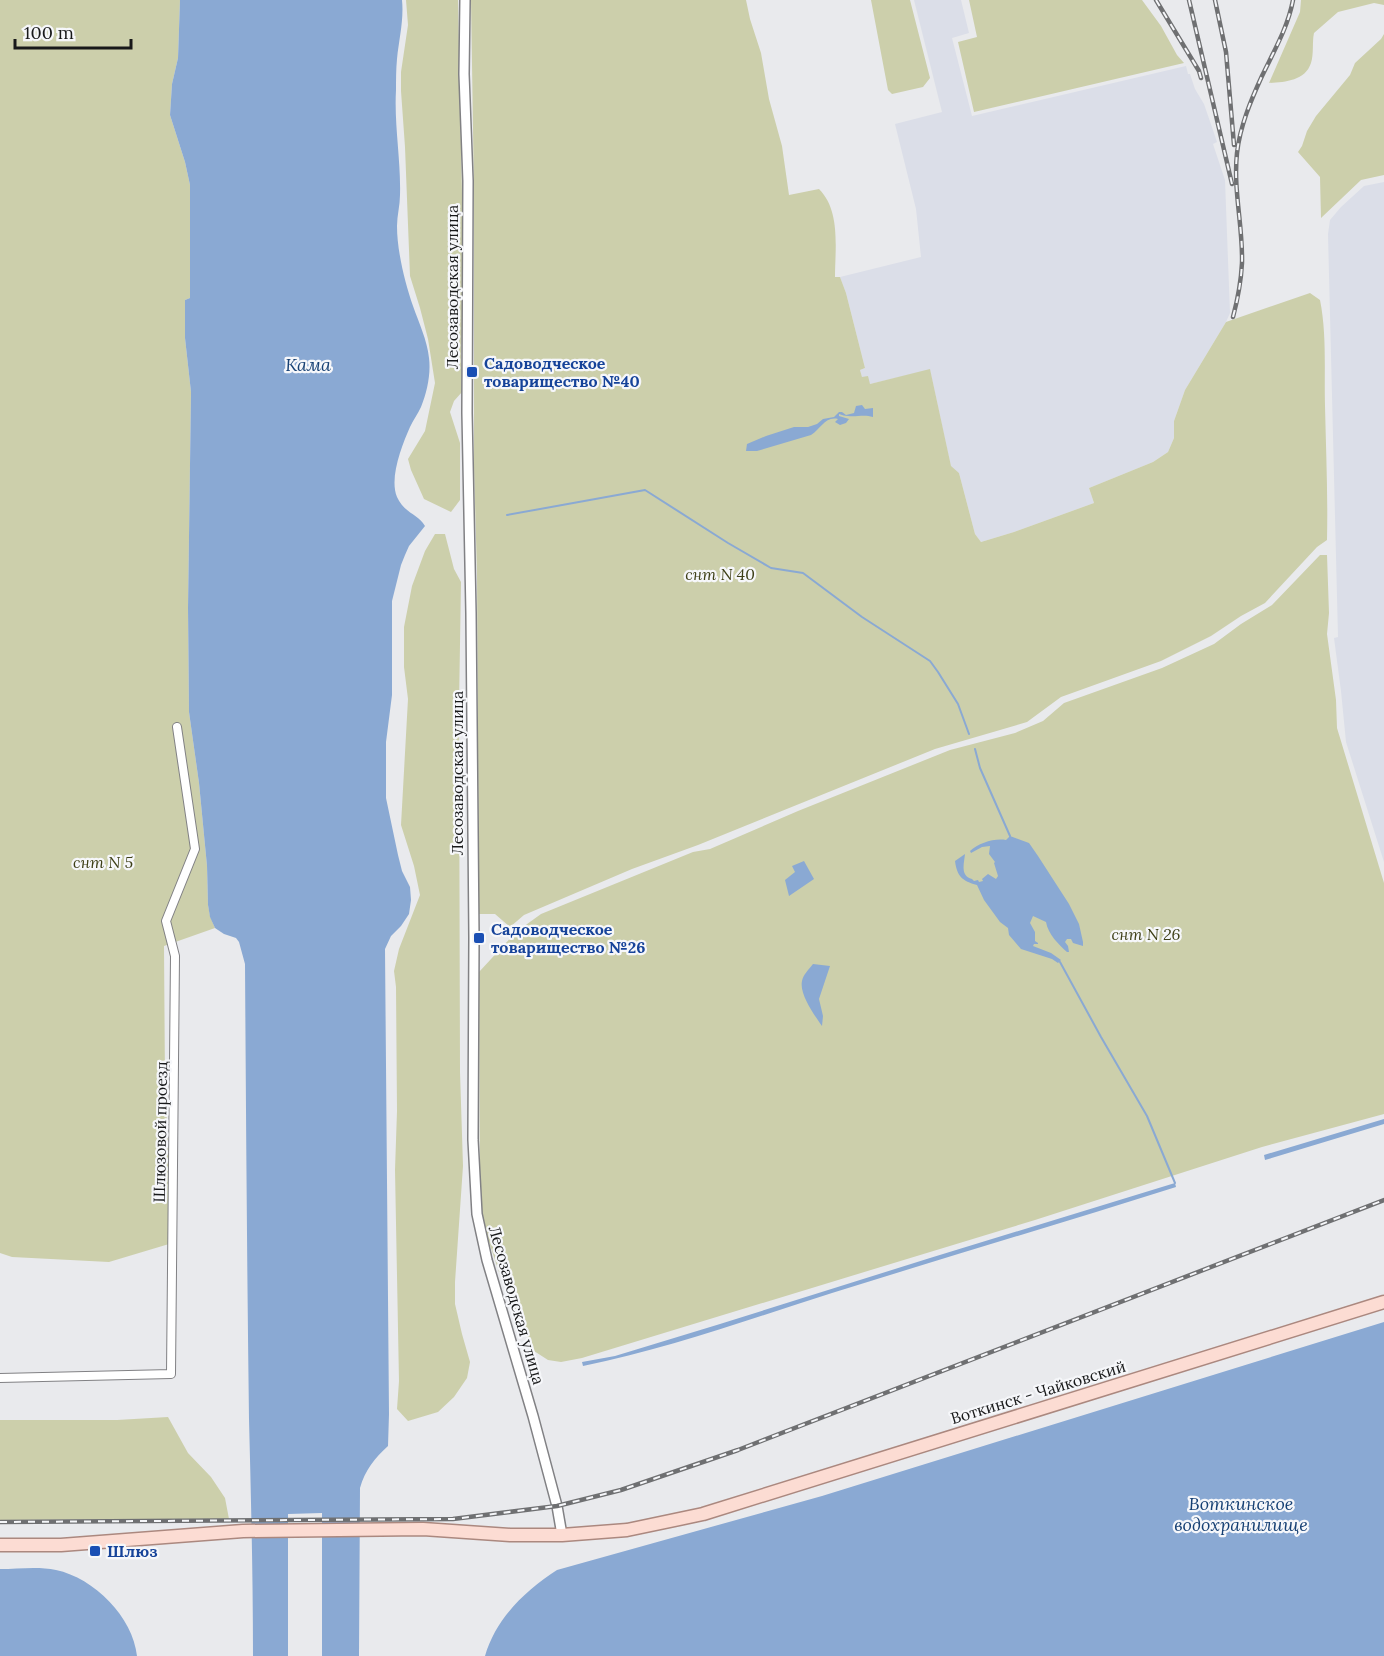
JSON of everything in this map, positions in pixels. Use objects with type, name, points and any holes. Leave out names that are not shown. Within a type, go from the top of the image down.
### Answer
[{"type":"main road","name":"Воткинск - Чайковский","points":[[0,1545],[61,1545],[243,1531],[423,1529],[501,1535],[562,1535],[627,1530],[703,1514],[1384,1302]]},
{"type":"street","name":"Лесозаводская улица","points":[[465,0],[464,74],[468,181],[467,413],[474,960],[473,1140],[477,1214],[487,1260],[557,1506],[562,1535]]},
{"type":"street","name":"Шлюзовой проезд","points":[[0,1378],[171,1374],[175,956],[166,921],[195,849],[177,727]]},
{"type":"shaded area","points":[[914,0],[961,0],[969,33],[952,38],[972,116],[1186,66],[1204,104],[1215,136],[1217,142],[1213,144],[1225,180],[1230,313],[1185,390],[1174,421],[1174,438],[1168,452],[1153,462],[1089,488],[1094,503],[981,542],[975,534],[959,473],[951,467],[930,370],[870,384],[862,377],[860,370],[865,368],[840,277],[921,257],[916,209],[895,124],[942,112]]},
{"type":"shaded area","points":[[1384,182],[1384,862],[1346,742],[1334,638],[1338,637],[1328,234],[1330,220],[1341,207],[1364,186]]},
{"type":"green space","name":"снт N 5","points":[[0,0],[180,0],[178,58],[172,84],[170,115],[190,185],[190,298],[185,300],[185,338],[191,392],[189,712],[199,783],[207,866],[208,905],[215,928],[164,946],[165,1084],[172,1220],[169,1244],[109,1262],[12,1257],[0,1253]]},
{"type":"green space","points":[[406,0],[458,0],[464,290],[462,392],[454,401],[450,412],[460,443],[460,500],[451,512],[424,499],[408,459],[425,431],[435,383],[428,339],[410,276],[401,91],[401,72],[408,25]]},
{"type":"green space","name":"снт N 40","points":[[471,0],[746,0],[761,53],[769,99],[782,146],[789,195],[819,189],[831,208],[836,243],[835,277],[840,277],[846,293],[865,368],[860,370],[862,377],[868,376],[870,384],[930,369],[951,466],[959,473],[975,534],[981,542],[1094,503],[1089,488],[1153,462],[1168,452],[1174,438],[1174,421],[1185,390],[1226,322],[1310,293],[1320,300],[1324,326],[1327,540],[1317,547],[1265,603],[1211,636],[1161,661],[1061,697],[1027,722],[935,749],[698,845],[632,869],[524,915],[510,927],[495,914],[479,914]]},
{"type":"green space","points":[[871,0],[910,0],[930,78],[923,87],[892,94],[888,90]]},
{"type":"green space","points":[[969,0],[1142,0],[1184,63],[974,112],[958,42],[977,37]]},
{"type":"green space","points":[[1301,0],[1384,0],[1384,5],[1374,3],[1338,12],[1314,33],[1312,59],[1304,74],[1294,79],[1269,83],[1300,12]]},
{"type":"green space","points":[[1384,34],[1384,175],[1361,180],[1321,218],[1320,177],[1298,152],[1316,116],[1350,75],[1355,63]]},
{"type":"green space","points":[[435,534],[445,534],[454,569],[461,582],[460,1072],[463,1166],[455,1304],[470,1362],[467,1378],[454,1397],[438,1412],[408,1421],[397,1409],[399,1381],[395,1170],[396,987],[394,971],[399,949],[420,895],[414,866],[401,825],[408,699],[404,667],[404,627],[412,586],[425,551]]},
{"type":"green space","name":"снт N 26","points":[[1320,555],[1327,555],[1329,613],[1327,634],[1336,700],[1337,728],[1384,883],[1384,1114],[1262,1147],[1035,1220],[582,1358],[561,1362],[548,1360],[534,1351],[502,1281],[484,1227],[480,1207],[479,972],[516,932],[541,914],[693,852],[710,849],[950,750],[1015,733],[1043,721],[1064,703],[1162,668],[1214,644],[1272,605]]},
{"type":"green space","points":[[168,1417],[188,1453],[211,1477],[225,1498],[229,1519],[0,1520],[0,1420],[117,1420]]},
{"type":"water","name":"Кама","points":[[180,0],[402,0],[396,74],[400,182],[397,236],[407,287],[427,345],[429,370],[421,407],[403,443],[395,471],[395,489],[400,502],[425,526],[409,546],[405,555],[392,601],[392,695],[386,742],[386,798],[402,871],[410,887],[411,900],[409,914],[391,936],[385,949],[388,1446],[371,1465],[360,1488],[359,1656],[322,1656],[322,1513],[288,1514],[288,1656],[253,1656],[245,964],[239,942],[236,938],[215,928],[210,917],[199,783],[189,712],[191,392],[185,338],[185,300],[190,298],[190,185],[170,115],[172,84],[178,58]]},
{"type":"water","points":[[862,405],[865,409],[873,408],[873,417],[847,416],[839,414],[849,419],[846,423],[840,425],[835,422],[838,419],[830,419],[811,435],[757,451],[746,451],[747,444],[766,436],[794,427],[808,427],[823,419],[834,417],[839,412],[846,415],[854,413],[856,406]]},
{"type":"water","points":[[1010,836],[1029,843],[1069,904],[1079,924],[1083,946],[1067,939],[1065,942],[1069,952],[1067,952],[1051,935],[1046,922],[1033,916],[1030,923],[1038,944],[1033,946],[1051,953],[1061,960],[1058,963],[1021,949],[1009,935],[1008,928],[1000,922],[984,900],[977,885],[964,880],[957,871],[955,861],[965,854],[964,872],[968,877],[979,882],[983,881],[982,879],[988,874],[996,879],[998,876],[995,862],[989,854],[990,846],[982,847],[971,853],[970,851],[982,843],[1006,840]]},
{"type":"water","points":[[804,861],[814,879],[789,896],[785,880],[795,872],[792,866]]},
{"type":"water","points":[[813,964],[830,966],[819,999],[823,1016],[822,1026],[808,1005],[802,986],[804,977]]},
{"type":"water","points":[[1384,1119],[1384,1124],[1265,1160],[1264,1155]]},
{"type":"water","points":[[1175,1183],[1176,1187],[708,1333],[583,1366],[582,1362],[615,1356]]},
{"type":"water","name":"Воткинское водохранилище","points":[[1384,1322],[1384,1656],[485,1656],[496,1629],[513,1607],[523,1596],[557,1570],[822,1496]]},
{"type":"water","points":[[0,1569],[56,1570],[84,1581],[109,1601],[120,1614],[134,1641],[137,1656],[0,1656]]},
{"type":"waterway","points":[[507,515],[645,490],[771,568],[803,573],[862,617],[930,661],[958,704],[969,734]]},
{"type":"waterway","points":[[975,749],[980,768],[1010,836]]},
{"type":"waterway","points":[[1060,962],[1147,1116],[1175,1183]]},
{"type":"railway","points":[[1156,0],[1201,78]]},
{"type":"railway","points":[[1189,0],[1232,184]]},
{"type":"railway","points":[[1215,0],[1226,52],[1234,145]]},
{"type":"railway","points":[[1233,317],[1242,263],[1236,181],[1238,143],[1250,104],[1284,29],[1293,0]]},
{"type":"railway","points":[[0,1522],[453,1519],[557,1506],[621,1490],[738,1450],[1384,1200]]},
{"type":"place","name":"Садоводческое товарищество №40","points":[[472,372]]},
{"type":"place","name":"Садоводческое товарищество №26","points":[[479,938]]},
{"type":"place","name":"Шлюз","points":[[95,1551]]}]
